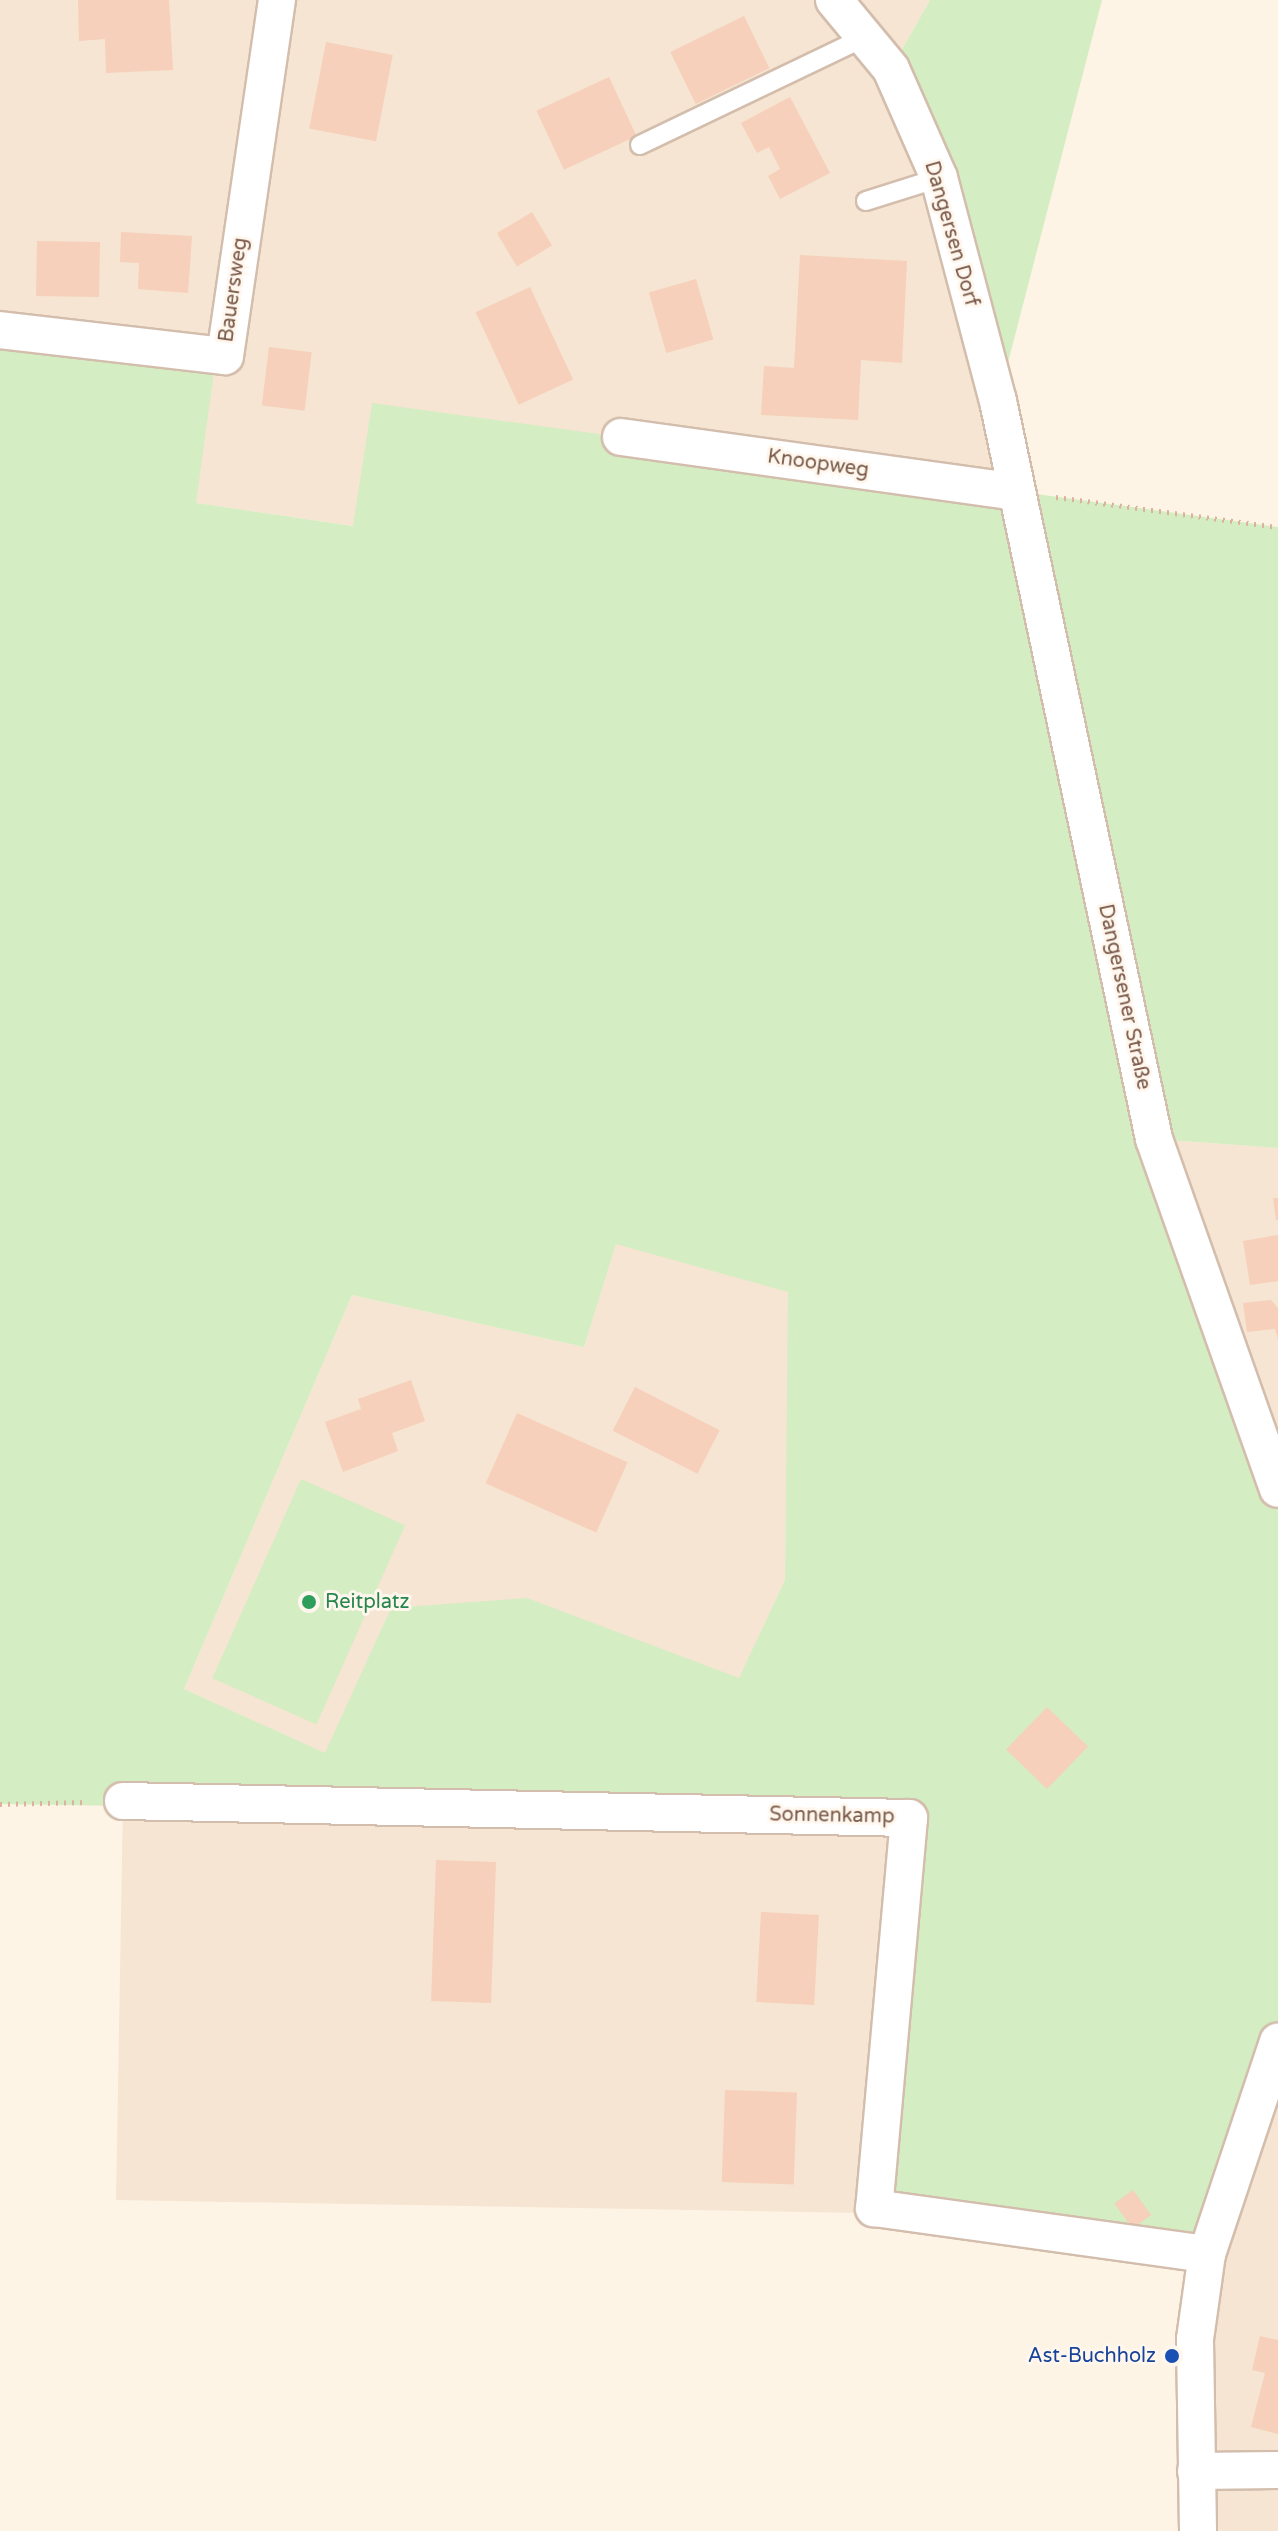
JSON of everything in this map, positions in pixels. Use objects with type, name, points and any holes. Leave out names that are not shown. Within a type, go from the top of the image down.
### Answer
[{"type":"street","name":"Bauersweg","points":[[0,330],[225,356],[277,0]]},
{"type":"street","name":"Dangersen Dorf","points":[[834,0],[891,69],[939,178],[1016,492]]},
{"type":"street","name":"Knoopweg","points":[[621,437],[1016,492]]},
{"type":"street","name":"Dangersener Straße","points":[[1016,492],[1154,1139],[1278,1489]]},
{"type":"street","name":"Sonnenkamp","points":[[123,1801],[909,1818],[874,2208],[1207,2254]]},
{"type":"street","points":[[1198,2531],[1195,2339],[1207,2254],[1278,2042]]},
{"type":"street","points":[[1196,2471],[1278,2470]]},
{"type":"lane","points":[[640,145],[865,37]]},
{"type":"lane","points":[[866,201],[939,178]]},
{"type":"path","points":[[1016,492],[1278,527]]},
{"type":"path","points":[[0,1804],[123,1801]]},
{"type":"shaded area","points":[[0,0],[930,0],[891,69],[1016,492],[372,404],[354,526],[195,503],[0,325]]},
{"type":"shaded area","points":[[1154,1139],[1278,1148],[1278,1489]]},
{"type":"shaded area","points":[[616,1243],[789,1292],[785,1580],[739,1679],[527,1599],[391,1608],[326,1754],[184,1689],[352,1295],[584,1347]]},
{"type":"shaded area","points":[[123,1801],[909,1815],[902,2214],[116,2200]]},
{"type":"shaded area","points":[[1278,2042],[1278,2531],[1198,2531],[1195,2339]]},
{"type":"green space","points":[[930,0],[1102,0],[998,401],[891,69]]},
{"type":"green space","points":[[0,325],[216,357],[196,503],[353,526],[372,403],[1278,527],[1278,1148],[1155,1139],[1278,1489],[1278,2042],[1207,2254],[874,2208],[909,1818],[0,1804]],"holes":[[[616,1244],[788,1292],[785,1580],[739,1678],[527,1598],[391,1608],[325,1753],[184,1689],[352,1295],[584,1347]]]},
{"type":"green space","name":"Reitplatz","points":[[301,1479],[405,1525],[316,1725],[212,1678]]},
{"type":"building","points":[[78,0],[169,0],[173,70],[106,73],[105,39],[79,41]]},
{"type":"building","points":[[744,16],[769,68],[696,104],[670,52]]},
{"type":"building","points":[[326,42],[393,55],[376,141],[309,128]]},
{"type":"building","points":[[609,77],[636,136],[564,170],[536,111]]},
{"type":"building","points":[[790,97],[830,173],[780,199],[768,176],[780,169],[769,147],[757,153],[741,123]]},
{"type":"building","points":[[532,212],[552,245],[517,267],[497,233]]},
{"type":"building","points":[[121,232],[192,236],[188,293],[138,289],[139,263],[120,262]]},
{"type":"building","points":[[37,241],[100,242],[99,297],[36,296]]},
{"type":"building","points":[[800,255],[907,261],[902,363],[861,360],[858,420],[761,415],[764,366],[794,368]]},
{"type":"building","points":[[696,279],[713,340],[666,353],[649,293]]},
{"type":"building","points":[[530,287],[573,379],[519,405],[476,312]]},
{"type":"building","points":[[269,347],[312,352],[304,411],[262,406]]},
{"type":"building","points":[[1273,1198],[1278,1198],[1278,1220],[1276,1220]]},
{"type":"building","points":[[1278,1235],[1278,1281],[1250,1285],[1243,1241]]},
{"type":"building","points":[[1271,1300],[1278,1308],[1278,1340],[1275,1329],[1247,1332],[1243,1303]]},
{"type":"building","points":[[411,1380],[425,1421],[392,1433],[398,1451],[343,1472],[325,1422],[361,1409],[358,1399]]},
{"type":"building","points":[[635,1387],[720,1430],[697,1474],[613,1431]]},
{"type":"building","points":[[517,1413],[628,1462],[596,1533],[486,1483]]},
{"type":"building","points":[[1047,1707],[1088,1747],[1047,1789],[1006,1749]]},
{"type":"building","points":[[436,1860],[496,1862],[491,2003],[431,2001]]},
{"type":"building","points":[[761,1912],[819,1915],[814,2005],[756,2002]]},
{"type":"building","points":[[725,2090],[797,2093],[794,2184],[722,2182]]},
{"type":"building","points":[[1133,2190],[1151,2215],[1133,2229],[1114,2204]]},
{"type":"building","points":[[1260,2336],[1278,2340],[1278,2434],[1251,2427],[1265,2373],[1252,2370]]},
{"type":"place","name":"Reitplatz","points":[[309,1602]]},
{"type":"place","name":"Ast-Buchholz","points":[[1172,2356]]}]
